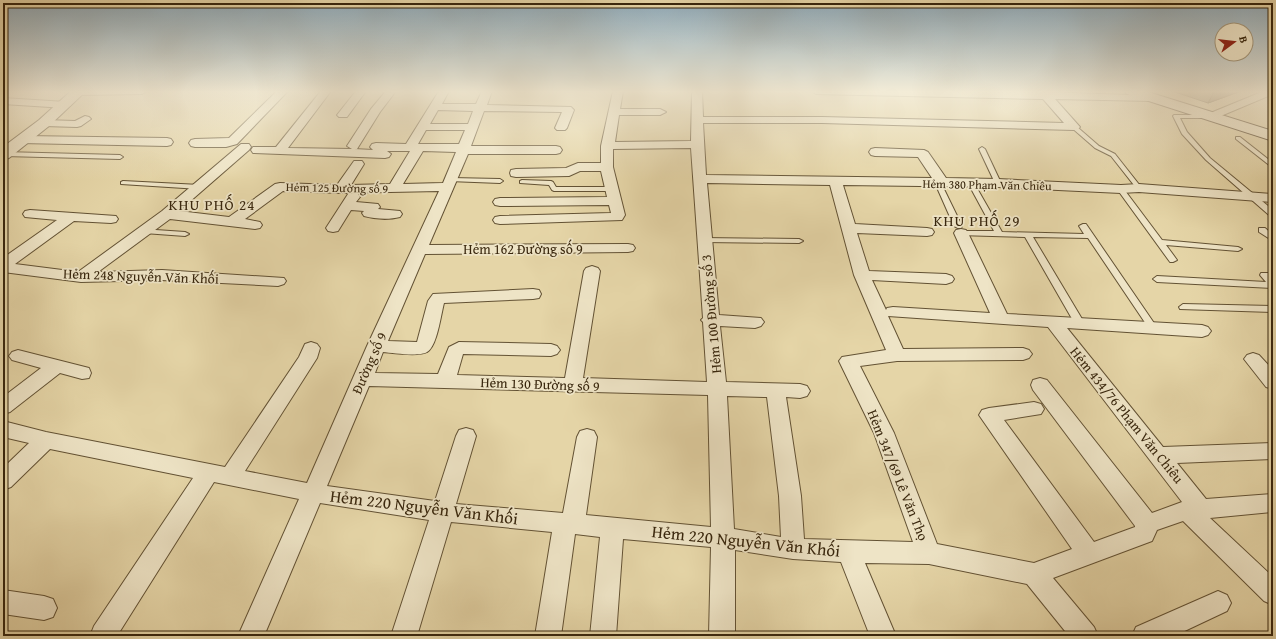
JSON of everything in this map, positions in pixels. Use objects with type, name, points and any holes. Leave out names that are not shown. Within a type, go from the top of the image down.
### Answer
[{"type":"main road","points":[[10,148],[47,121]]},
{"type":"main road","points":[[1227,121],[1273,136]]},
{"type":"street","points":[[44,123],[77,124],[83,121]]},
{"type":"street","points":[[196,143],[226,143],[233,141],[253,121]]},
{"type":"street","points":[[279,151],[303,121]]},
{"type":"street","points":[[353,146],[369,121]]},
{"type":"street","points":[[394,188],[426,121]]},
{"type":"street","name":"Đường số 9","points":[[251,636],[475,121]]},
{"type":"street","points":[[561,128],[564,121]]},
{"type":"street","points":[[500,220],[617,217],[618,215],[607,167],[607,146],[612,121]]},
{"type":"street","name":"Hẻm 100 Đường số 3","points":[[698,121],[697,144],[710,320],[717,390],[723,538],[722,636]]},
{"type":"street","points":[[852,121],[1074,127]]},
{"type":"street","points":[[1068,121],[1074,127]]},
{"type":"street","points":[[423,127],[472,127]]},
{"type":"street","points":[[10,148],[96,141],[167,142]]},
{"type":"street","points":[[607,146],[697,144]]},
{"type":"street","points":[[81,277],[144,232],[251,148],[279,151],[381,150],[414,147],[556,150]]},
{"type":"street","points":[[875,152],[920,153],[924,155],[940,183]]},
{"type":"street","points":[[341,189],[358,164]]},
{"type":"street","points":[[519,178],[569,172],[578,167],[607,167]]},
{"type":"street","name":"Hẻm 380 Phạm Văn Chiêu","points":[[700,179],[971,183],[1121,189],[1139,188],[1273,198]]},
{"type":"street","points":[[836,182],[862,275],[897,355]]},
{"type":"street","name":"Hẻm 125 Đường số 9","points":[[232,222],[280,187],[359,189],[448,184]]},
{"type":"street","points":[[333,228],[359,189]]},
{"type":"street","points":[[500,202],[613,195]]},
{"type":"street","points":[[347,206],[373,207],[369,213],[395,214]]},
{"type":"street","points":[[30,214],[111,219]]},
{"type":"street","points":[[167,214],[255,225]]},
{"type":"street","points":[[3,266],[70,216]]},
{"type":"street","points":[[849,228],[927,232]]},
{"type":"street","points":[[959,230],[1001,319]]},
{"type":"street","name":"Hẻm 162 Đường số 9","points":[[418,250],[628,248]]},
{"type":"street","name":"Hẻm 248 Nguyễn Văn Khối","points":[[3,266],[81,277],[162,275],[278,281]]},
{"type":"street","points":[[573,385],[592,271]]},
{"type":"street","points":[[862,275],[946,279]]},
{"type":"street","points":[[376,346],[421,348],[425,344],[436,301],[439,298],[533,294]]},
{"type":"street","points":[[893,312],[1202,331]]},
{"type":"street","points":[[710,320],[755,322]]},
{"type":"street","name":"Hẻm 434/76 Phạm Văn Chiêu","points":[[1053,322],[1160,455],[1194,509],[1273,593]]},
{"type":"street","points":[[103,635],[220,474],[308,358],[311,348]]},
{"type":"street","points":[[445,382],[455,351],[459,348],[551,350]]},
{"type":"street","name":"Hẻm 347/69 Lê Văn Thọ","points":[[928,553],[884,433],[848,361],[897,355],[1023,354]]},
{"type":"street","points":[[18,356],[82,373]]},
{"type":"street","points":[[1253,359],[1273,382]]},
{"type":"street","points":[[3,407],[57,366]]},
{"type":"street","name":"Hẻm 130 Đường số 9","points":[[362,379],[776,392],[800,391]]},
{"type":"street","points":[[1040,385],[1147,524]]},
{"type":"street","points":[[776,392],[790,496],[793,548]]},
{"type":"street","points":[[1034,409],[989,415],[1089,554]]},
{"type":"street","name":"Hẻm 220 Nguyễn Văn Khối","points":[[3,429],[46,440],[313,493],[442,512],[723,538],[793,548],[849,552],[928,553],[1034,574]]},
{"type":"street","points":[[404,636],[466,436]]},
{"type":"street","points":[[548,636],[587,437]]},
{"type":"street","points":[[3,481],[46,440]]},
{"type":"street","points":[[1160,455],[1273,450]]},
{"type":"street","points":[[1147,524],[1194,509],[1273,503]]},
{"type":"street","points":[[1084,636],[1034,574],[1144,534],[1147,524]]},
{"type":"street","points":[[603,636],[612,528]]},
{"type":"street","points":[[849,552],[883,636]]},
{"type":"street","points":[[3,602],[44,608]]},
{"type":"street","points":[[1145,636],[1218,603]]},
{"type":"lane","points":[[1178,121],[1184,133],[1208,158],[1272,213]]},
{"type":"lane","points":[[1074,127],[1097,147],[1113,155],[1139,188]]},
{"type":"lane","points":[[1238,138],[1273,166]]},
{"type":"lane","points":[[10,148],[120,157]]},
{"type":"lane","points":[[982,149],[998,184]]},
{"type":"lane","points":[[519,178],[551,183],[554,189],[613,195]]},
{"type":"lane","points":[[448,184],[500,181]]},
{"type":"lane","points":[[123,183],[200,187]]},
{"type":"lane","points":[[940,183],[959,230],[999,234],[1090,236]]},
{"type":"lane","points":[[971,183],[999,234]]},
{"type":"lane","points":[[1121,189],[1173,260]]},
{"type":"lane","points":[[1083,226],[1153,328]]},
{"type":"lane","points":[[1262,230],[1273,239]]},
{"type":"lane","points":[[144,232],[184,234]]},
{"type":"lane","points":[[1028,235],[1080,324]]},
{"type":"lane","points":[[704,240],[799,241]]},
{"type":"lane","points":[[1160,242],[1238,249]]},
{"type":"lane","points":[[1157,279],[1272,285],[1264,275],[1273,275]]},
{"type":"lane","points":[[1183,307],[1273,308]]},
{"type":"district","name":"KHU PHỐ 24","points":[[212,205]]},
{"type":"district","name":"KHU PHỐ 29","points":[[977,221]]}]
